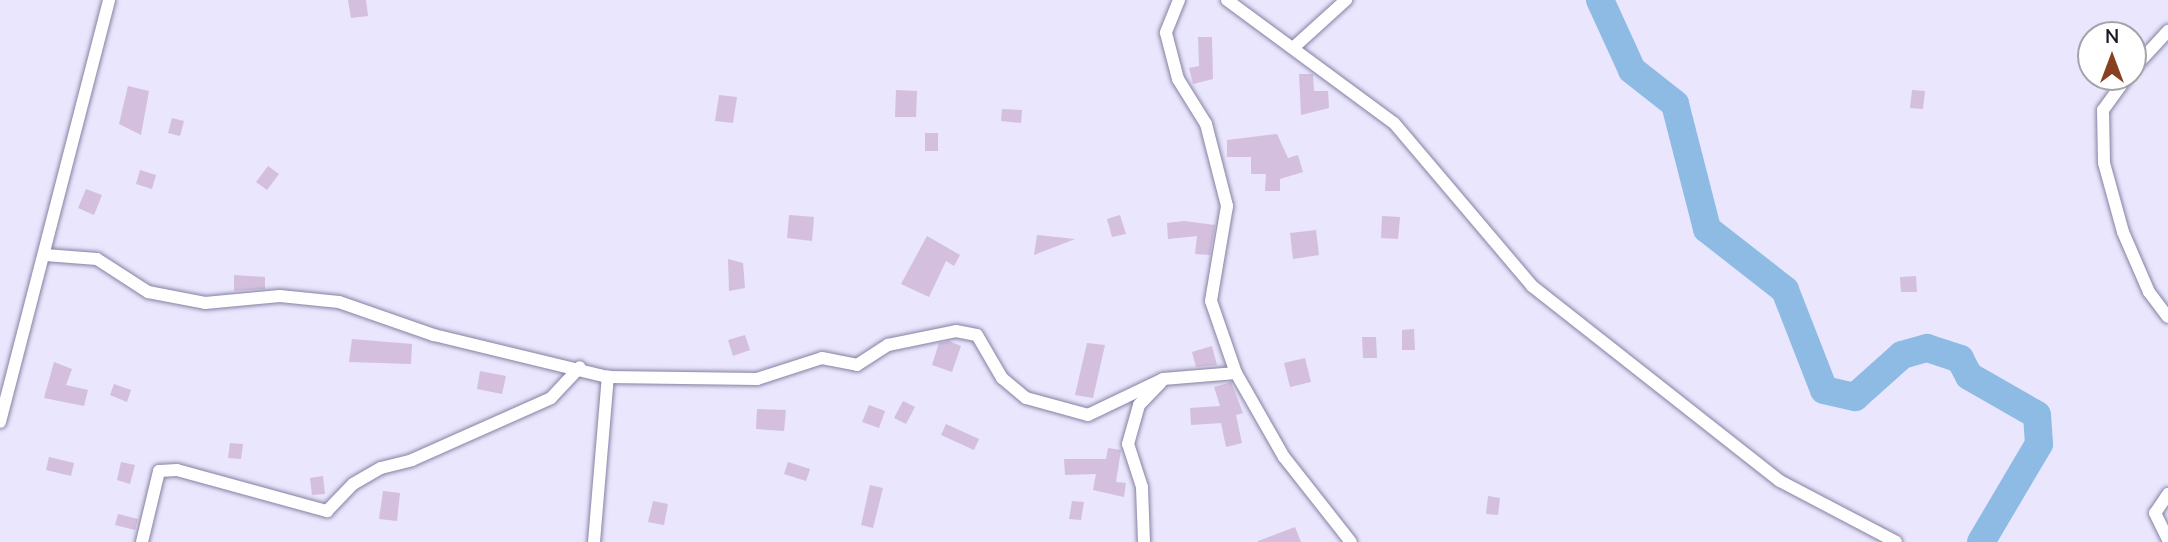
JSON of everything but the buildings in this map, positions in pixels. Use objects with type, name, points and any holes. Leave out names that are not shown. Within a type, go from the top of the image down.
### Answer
[{"type":"street","points":[[0,422],[109,0]]},
{"type":"street","points":[[1179,0],[1166,33],[1178,79],[1206,124],[1227,206],[1211,301],[1236,373],[1284,457],[1351,542]]},
{"type":"street","points":[[1227,0],[1395,123],[1532,286],[1780,481],[1896,542]]},
{"type":"street","points":[[1293,48],[1346,0]]},
{"type":"street","points":[[2147,54],[2168,31]]},
{"type":"street","points":[[2117,91],[2103,110],[2104,163],[2123,232],[2149,292],[2168,317]]},
{"type":"street","points":[[45,255],[97,259],[148,292],[205,303],[280,296],[339,302],[434,335],[580,367],[608,377],[757,379],[822,359],[857,365],[888,345],[956,331],[977,335],[1002,378],[1026,398],[1056,410],[1088,415],[1163,379],[1236,373]]},
{"type":"street","points":[[142,542],[159,471],[177,470],[327,511],[353,484],[381,468],[412,460],[551,398],[580,367]]},
{"type":"street","points":[[594,542],[608,377]]},
{"type":"street","points":[[1144,542],[1142,487],[1128,444],[1139,405],[1163,379]]},
{"type":"street","points":[[2168,494],[2155,513],[2168,540]]},
{"type":"waterway","points":[[1600,0],[1632,70],[1675,104],[1707,229],[1785,290],[1824,390],[1855,397],[1902,355],[1927,348],[1960,359],[1969,376],[2037,415],[2039,444],[1981,542]]}]
